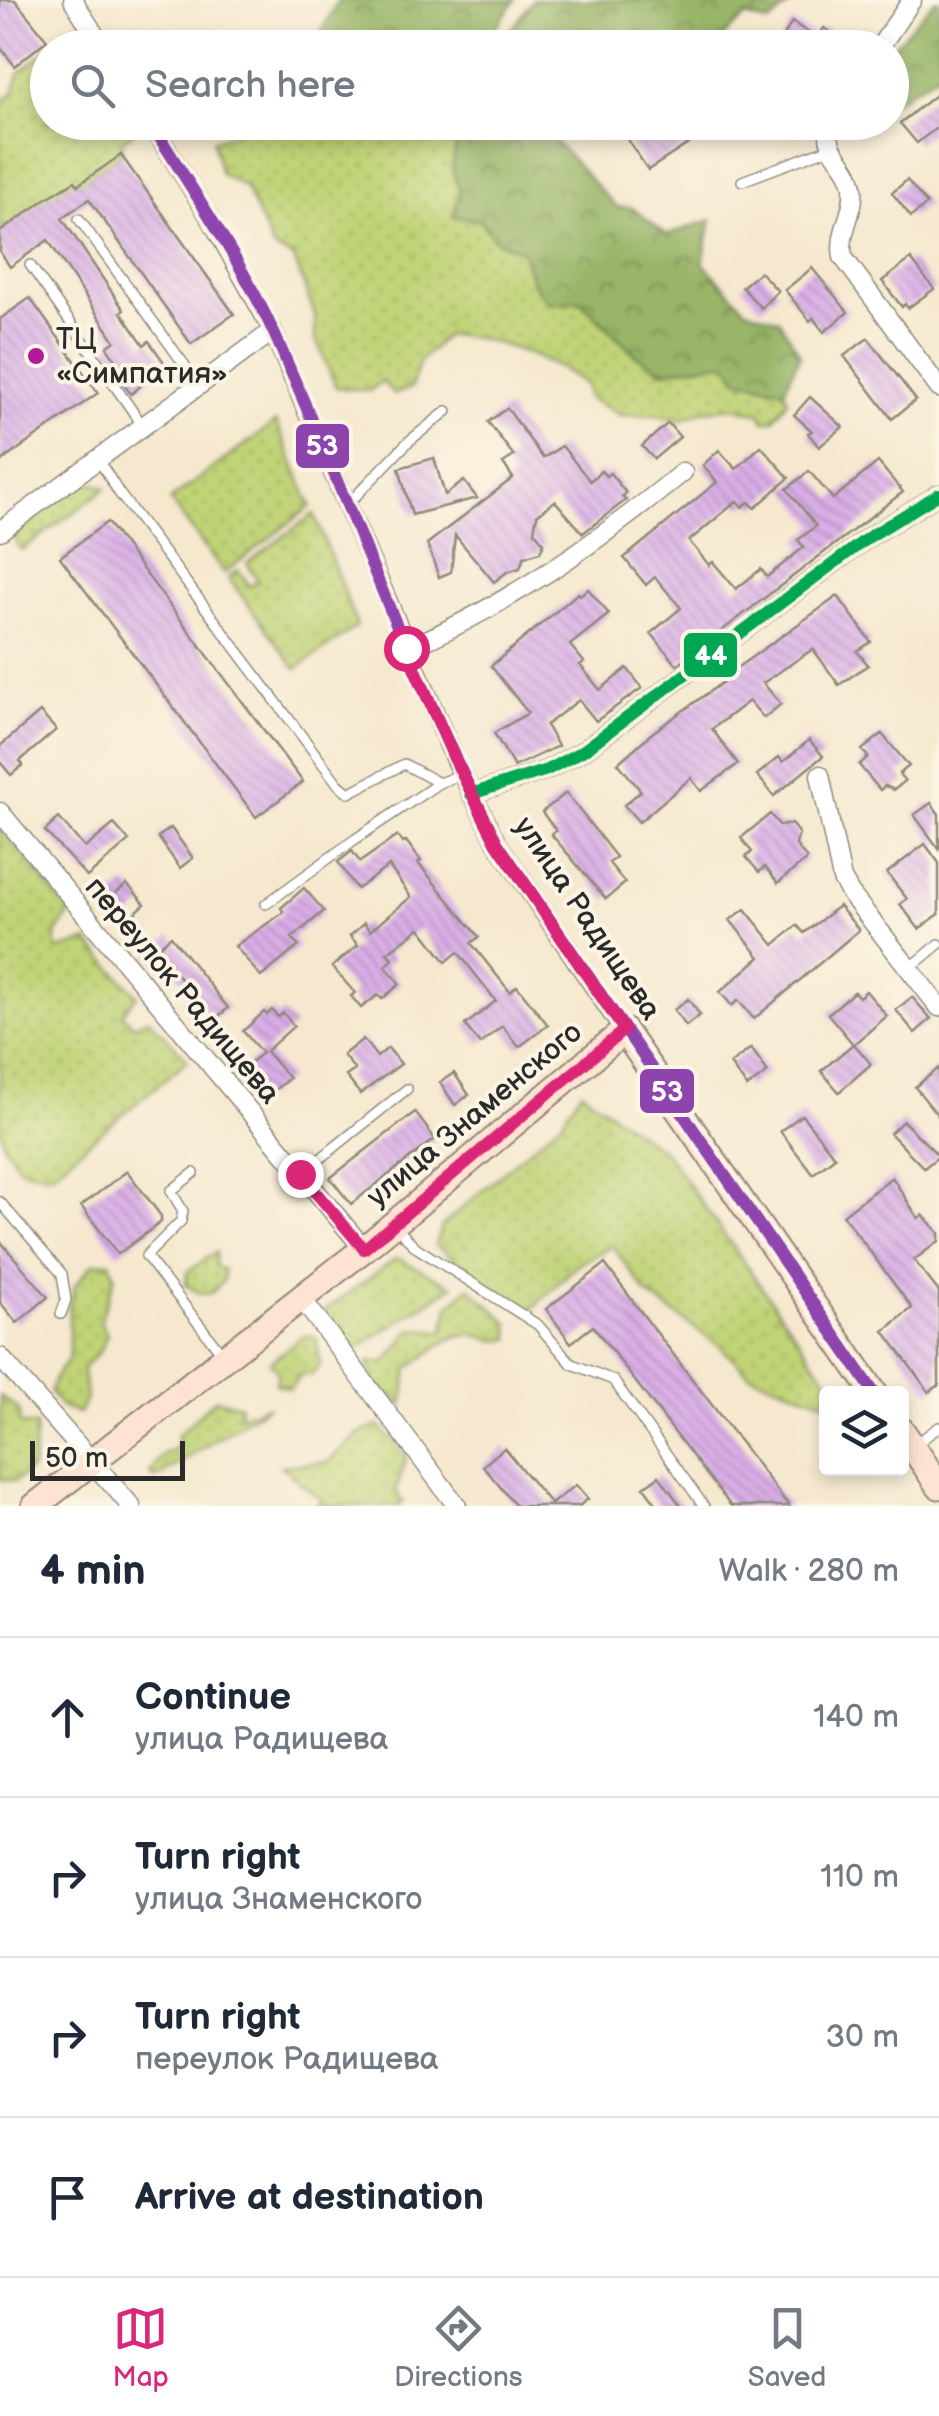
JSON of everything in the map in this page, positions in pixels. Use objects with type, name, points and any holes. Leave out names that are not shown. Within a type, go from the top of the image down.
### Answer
[{"type":"main road","name":"улица Знаменского","points":[[35,1506],[364,1249],[624,1030]]},
{"type":"main road","name":"улица Радищева","points":[[624,1030],[869,1386]]},
{"type":"main road","points":[[909,1442],[939,1486]]},
{"type":"street","points":[[73,0],[91,30]]},
{"type":"street","points":[[891,30],[912,0]]},
{"type":"street","name":"улица Радищева","points":[[161,140],[273,331],[471,794],[497,843],[624,1030]]},
{"type":"street","points":[[830,140],[830,148],[852,182],[842,257],[939,388]]},
{"type":"street","points":[[0,531],[273,331]]},
{"type":"street","points":[[406,648],[520,592],[600,539],[683,472]]},
{"type":"street","points":[[471,794],[547,770],[584,750],[869,537],[939,494]]},
{"type":"street","points":[[820,775],[842,879],[939,1006]]},
{"type":"street","name":"переулок Радищева","points":[[0,812],[364,1249]]},
{"type":"street","points":[[302,1299],[457,1506]]},
{"type":"street","points":[[0,1356],[131,1506]]},
{"type":"lane","points":[[742,181],[830,148]]},
{"type":"lane","points":[[80,218],[199,386]]},
{"type":"lane","points":[[30,265],[144,426]]},
{"type":"lane","points":[[346,506],[376,472],[447,412]]},
{"type":"lane","points":[[98,460],[119,494],[338,784],[349,792],[404,764],[440,783]]},
{"type":"lane","points":[[266,904],[354,840],[440,783],[462,774]]},
{"type":"lane","points":[[908,969],[939,944]]},
{"type":"lane","points":[[300,1174],[407,1089]]},
{"type":"lane","points":[[194,1173],[171,1191],[183,1211],[181,1221],[146,1256],[226,1359]]},
{"type":"lane","points":[[0,1202],[62,1274],[66,1300],[62,1314]]},
{"type":"lane","points":[[393,1225],[417,1248],[530,1319],[572,1364],[613,1380],[704,1506]]},
{"type":"lane","points":[[909,1438],[939,1427]]},
{"type":"green space","points":[[338,0],[515,0],[494,30],[323,30]]},
{"type":"green space","points":[[533,0],[795,0],[769,23],[746,16],[730,30],[511,30]]},
{"type":"green space","points":[[939,0],[939,73],[909,92],[909,30]]},
{"type":"green space","points":[[30,64],[30,140],[123,140],[121,155],[0,232],[0,103],[14,92],[19,73]]},
{"type":"green space","points":[[457,140],[554,140],[616,207],[632,208],[667,235],[711,220],[703,263],[746,309],[779,320],[800,354],[784,390],[738,379],[726,362],[662,371],[636,355],[581,301],[549,304],[533,283],[522,250],[497,242],[481,221],[453,217],[460,193],[452,167]]},
{"type":"green space","points":[[491,140],[452,167],[460,193],[497,242],[522,250],[533,283],[580,301],[636,355],[662,370],[726,362],[738,379],[784,390],[788,400],[774,419],[764,421],[761,414],[735,407],[705,410],[681,420],[657,415],[620,415],[588,398],[586,385],[572,375],[538,358],[481,339],[446,335],[420,361],[411,388],[394,394],[382,381],[370,391],[336,387],[315,337],[315,315],[294,258],[273,248],[245,187],[221,174],[213,141]]},
{"type":"green space","points":[[276,422],[311,506],[224,573],[170,500]]},
{"type":"green space","points":[[85,480],[106,488],[22,550],[16,543],[16,533]]},
{"type":"green space","points":[[314,514],[357,626],[296,669],[228,577],[238,570],[250,586],[258,581],[247,563]]},
{"type":"green space","points":[[0,827],[70,913],[56,934],[56,949],[87,941],[137,995],[122,1014],[133,1025],[149,1019],[188,1060],[51,1174],[21,1169],[5,1147],[0,1127]]},
{"type":"green space","points":[[581,1091],[666,1153],[832,1386],[819,1386],[819,1400],[750,1375],[720,1346],[646,1293],[613,1246],[578,1264],[528,1313],[435,1245],[442,1226],[562,1121]]},
{"type":"green space","points":[[216,1252],[215,1266],[224,1270],[223,1281],[211,1293],[201,1294],[186,1285],[187,1272]]},
{"type":"green space","points":[[397,1258],[453,1286],[348,1354],[321,1313]]},
{"type":"green space","points":[[110,1262],[115,1276],[100,1321],[107,1335],[99,1352],[83,1368],[86,1399],[79,1413],[62,1408],[50,1392],[56,1375],[69,1358],[69,1308],[75,1285],[93,1264]]},
{"type":"green space","points":[[469,1287],[509,1323],[510,1339],[491,1340],[471,1334],[446,1341],[408,1369],[403,1405],[376,1385],[368,1362],[385,1363],[412,1329],[444,1331],[449,1306]]},
{"type":"green space","points":[[304,1335],[317,1338],[320,1365],[312,1375],[302,1374],[289,1389],[276,1384],[278,1372],[270,1362]]},
{"type":"green space","points":[[0,1396],[19,1410],[20,1424],[36,1426],[32,1468],[16,1481],[0,1479]]},
{"type":"green space","points":[[215,1399],[240,1405],[239,1416],[268,1406],[155,1479],[150,1474],[158,1461],[177,1448],[177,1436]]},
{"type":"green space","points":[[379,1426],[407,1456],[396,1491],[403,1502],[398,1506],[317,1506],[322,1501],[281,1466],[328,1462],[359,1433]]},
{"type":"building","points":[[0,0],[15,0],[39,30],[30,30],[30,54],[15,66],[0,47]]},
{"type":"building","points":[[792,22],[804,30],[787,30]]},
{"type":"building","points":[[939,92],[939,126],[917,143],[909,134],[909,116]]},
{"type":"building","points":[[628,140],[694,140],[648,170]]},
{"type":"building","points":[[121,155],[234,314],[191,344],[89,199],[62,218],[144,345],[149,341],[166,365],[131,394],[117,375],[123,370],[107,347],[115,341],[48,240],[10,267],[0,252],[0,232],[47,198],[75,181],[78,185]]},
{"type":"building","points":[[907,180],[927,204],[911,217],[892,193]]},
{"type":"building","points":[[911,259],[934,289],[908,308],[905,304],[902,307],[882,281]]},
{"type":"building","points":[[812,268],[848,312],[824,332],[785,290]]},
{"type":"building","points":[[760,272],[778,291],[761,308],[742,287]]},
{"type":"building","name":"ТЦ «Симпатия»","points":[[30,298],[98,393],[0,462],[0,319]]},
{"type":"building","points":[[868,338],[916,400],[892,419],[844,356]]},
{"type":"building","points":[[810,397],[843,427],[819,447],[808,433],[812,431],[794,415]]},
{"type":"building","points":[[507,408],[543,458],[562,446],[590,481],[601,471],[606,476],[610,473],[626,493],[622,497],[626,500],[583,533],[555,501],[537,515],[534,531],[544,543],[540,552],[524,557],[520,568],[494,582],[455,535],[451,572],[439,577],[427,544],[513,478],[503,463],[514,456],[488,422]]},
{"type":"building","points":[[668,423],[680,437],[654,459],[642,446]]},
{"type":"building","points":[[761,446],[789,478],[755,508],[749,502],[742,507],[737,501],[689,541],[736,589],[761,569],[767,577],[804,547],[798,540],[816,526],[787,489],[809,471],[833,499],[878,462],[903,492],[677,665],[651,633],[681,608],[655,577],[646,585],[624,558],[717,482],[703,465],[719,450],[736,469]]},
{"type":"building","points":[[434,458],[445,495],[464,481],[477,498],[412,515],[399,468]]},
{"type":"building","points":[[107,522],[303,782],[256,817],[60,557]]},
{"type":"building","points":[[588,589],[609,614],[570,645],[584,662],[580,665],[600,690],[627,668],[642,688],[596,721],[579,700],[546,725],[558,746],[514,767],[494,733],[528,713],[491,666],[578,593]]},
{"type":"building","points":[[838,596],[871,642],[857,651],[868,665],[839,685],[813,649],[763,683],[781,704],[764,718],[749,701],[712,729],[738,764],[701,791],[691,778],[639,822],[624,805],[641,791],[618,763],[652,733],[730,677],[728,674]]},
{"type":"building","points":[[40,712],[56,730],[20,761],[23,765],[11,775],[0,762],[0,746]]},
{"type":"building","points":[[882,734],[909,766],[899,774],[905,781],[894,790],[885,786],[880,790],[859,765],[868,757],[862,750]]},
{"type":"building","points":[[809,740],[823,756],[774,796],[757,775],[779,757],[783,762]]},
{"type":"building","points":[[566,793],[616,857],[609,863],[625,883],[606,899],[551,834],[556,831],[542,812]]},
{"type":"building","points":[[931,803],[939,814],[939,849],[914,815]]},
{"type":"building","points":[[770,814],[780,826],[791,824],[799,833],[796,845],[807,859],[778,883],[765,867],[759,872],[746,857],[752,852],[741,838]]},
{"type":"building","points":[[59,818],[85,848],[114,824],[129,841],[87,877],[45,831]]},
{"type":"building","points":[[171,828],[193,858],[180,868],[158,837]]},
{"type":"building","points":[[397,836],[403,843],[406,841],[421,861],[418,863],[479,937],[471,943],[510,992],[517,986],[548,1025],[519,1047],[502,1026],[480,1044],[465,1025],[496,1001],[458,952],[446,962],[420,928],[387,953],[393,959],[385,966],[400,984],[382,999],[378,995],[361,1008],[351,996],[355,993],[332,967],[358,945],[350,936],[364,923],[370,931],[411,897],[389,866],[357,889],[338,862],[352,851],[360,862]]},
{"type":"building","points":[[925,844],[939,863],[939,914],[919,929],[900,904],[907,899],[887,873]]},
{"type":"building","points":[[127,884],[145,904],[125,922],[106,901]]},
{"type":"building","points":[[304,888],[324,911],[292,938],[299,946],[261,977],[235,946],[284,912],[281,908]]},
{"type":"building","points":[[839,906],[859,930],[754,1019],[738,1000],[732,1006],[720,992],[760,957],[730,920],[745,909],[774,945],[797,925],[804,933]]},
{"type":"building","points":[[171,936],[228,1008],[206,1027],[187,1005],[197,997],[171,968],[165,974],[149,955]]},
{"type":"building","points":[[866,991],[887,1016],[854,1044],[871,1064],[839,1092],[821,1071],[853,1044],[828,1014],[854,992],[859,997]]},
{"type":"building","points":[[912,997],[931,1019],[915,1033],[896,1010]]},
{"type":"building","points":[[688,999],[700,1015],[686,1026],[674,1010]]},
{"type":"building","points":[[272,1010],[278,1017],[283,1013],[294,1026],[266,1051],[289,1078],[265,1098],[242,1069],[262,1053],[243,1031],[264,1012],[267,1015]]},
{"type":"building","points":[[363,1039],[377,1057],[388,1048],[401,1064],[360,1094],[346,1076],[355,1070],[343,1055]]},
{"type":"building","points":[[751,1048],[768,1072],[747,1087],[730,1064]]},
{"type":"building","points":[[939,1068],[939,1117],[915,1087]]},
{"type":"building","points":[[454,1073],[469,1095],[455,1105],[440,1082]]},
{"type":"building","points":[[415,1112],[435,1139],[351,1204],[330,1178]]},
{"type":"building","points":[[802,1115],[835,1157],[813,1174],[780,1131]]},
{"type":"building","points":[[903,1121],[939,1156],[924,1168],[890,1133]]},
{"type":"building","points":[[127,1171],[161,1216],[161,1222],[118,1254],[81,1206]]},
{"type":"building","points":[[892,1177],[918,1218],[923,1215],[939,1233],[939,1241],[914,1260],[939,1292],[939,1385],[929,1392],[884,1331],[912,1308],[843,1215]]},
{"type":"building","points":[[0,1241],[48,1297],[17,1323],[0,1302]]},
{"type":"building","points":[[605,1264],[789,1506],[731,1506],[593,1326],[571,1343],[546,1309]]},
{"type":"building","points":[[504,1448],[551,1504],[576,1485],[588,1499],[579,1506],[516,1506],[483,1466]]},
{"type":"building","points":[[659,1476],[681,1506],[658,1506],[644,1487]]},
{"type":"transit line","name":"53","points":[[161,140],[231,252],[274,333],[409,654],[497,843],[870,1386]]},
{"type":"transit line","name":"44","points":[[471,794],[547,770],[584,750],[869,537],[939,494]]},
{"type":"place","name":"ТЦ «Симпатия»","points":[[36,356]]},
{"type":"route","points":[[300,1174],[364,1249],[624,1030],[497,843],[454,758],[406,648]]}]
